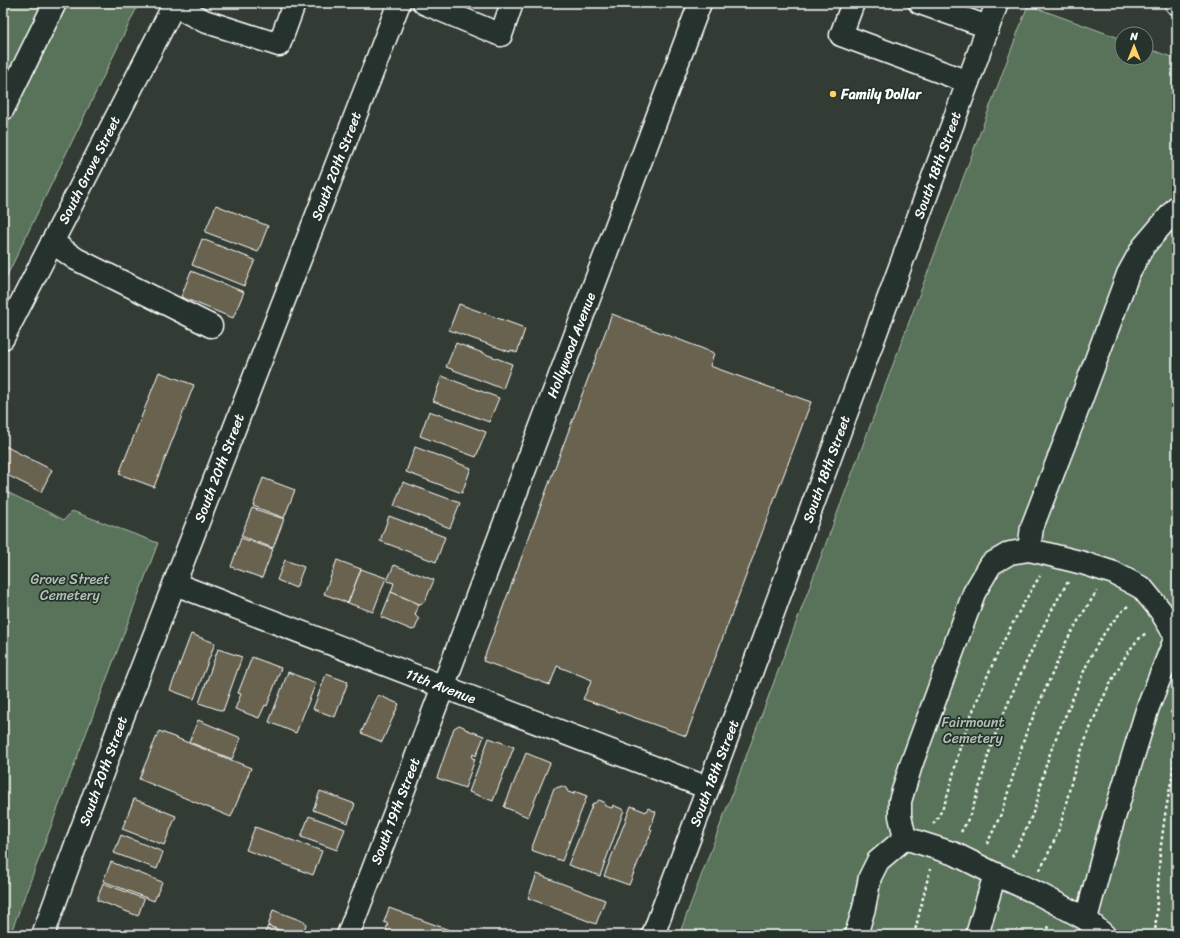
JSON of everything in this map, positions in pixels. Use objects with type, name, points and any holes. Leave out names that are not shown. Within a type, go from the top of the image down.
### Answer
[{"type":"street","points":[[3,109],[55,3]]},
{"type":"street","name":"South 20th Street","points":[[43,935],[120,724],[399,3]]},
{"type":"street","points":[[424,3],[501,35],[512,3]]},
{"type":"street","name":"Hollywood Avenue","points":[[443,687],[700,3]]},
{"type":"street","points":[[853,3],[841,35],[968,82]]},
{"type":"street","points":[[920,3],[988,26]]},
{"type":"street","name":"South 18th Street","points":[[653,935],[997,3]]},
{"type":"street","points":[[175,4],[204,21],[279,45],[294,4]]},
{"type":"street","name":"South Grove Street","points":[[3,338],[175,4]]},
{"type":"street","points":[[1029,550],[1032,527],[1128,274],[1143,247],[1177,208]]},
{"type":"street","points":[[52,242],[76,258],[211,326]]},
{"type":"street","points":[[905,838],[900,816],[900,801],[911,765],[974,593],[991,564],[1010,553],[1029,550],[1083,563],[1114,573],[1142,588],[1160,610],[1177,637],[1148,707],[1108,837],[1086,919]]},
{"type":"street","name":"11th Avenue","points":[[174,584],[708,788]]},
{"type":"street","name":"South 19th Street","points":[[348,935],[443,687]]},
{"type":"street","points":[[905,838],[1002,868],[1037,893],[1086,919],[1104,935]]},
{"type":"street","points":[[856,935],[864,908],[870,878],[878,860],[905,838]]},
{"type":"street","points":[[977,935],[1002,868]]},
{"type":"path","points":[[932,826],[943,807],[962,743],[988,677],[1015,617],[1042,571]]},
{"type":"path","points":[[958,837],[972,810],[986,762],[1002,717],[1041,632],[1069,581]]},
{"type":"path","points":[[986,846],[1002,812],[1026,734],[1066,642],[1091,599],[1100,587]]},
{"type":"path","points":[[1002,868],[1024,834],[1034,811],[1044,773],[1056,739],[1088,664],[1110,625],[1132,602]]},
{"type":"path","points":[[1038,874],[1060,826],[1086,736],[1108,688],[1132,646],[1143,635],[1149,632]]},
{"type":"path","points":[[1155,935],[1160,853],[1173,771],[1177,727]]},
{"type":"path","points":[[914,935],[930,868]]},
{"type":"green space","points":[[3,3],[139,3],[3,284]]},
{"type":"green space","name":"Fairmount Cemetery","points":[[1028,5],[1114,36],[1114,66],[1154,66],[1154,51],[1177,59],[1177,935],[679,935]]},
{"type":"green space","name":"Grove Street Cemetery","points":[[3,490],[64,520],[72,511],[158,543],[10,935],[3,935]]},
{"type":"building","points":[[216,205],[268,226],[258,252],[205,232]]},
{"type":"building","points":[[202,239],[255,260],[244,286],[192,265]]},
{"type":"building","points":[[191,271],[244,292],[233,318],[181,297]]},
{"type":"building","points":[[459,304],[525,329],[517,353],[511,350],[510,352],[449,330]]},
{"type":"building","points":[[612,314],[714,353],[710,366],[811,402],[686,736],[583,699],[592,680],[557,666],[550,685],[483,661]]},
{"type":"building","points":[[456,343],[512,364],[503,389],[446,367]]},
{"type":"building","points":[[159,372],[194,385],[154,487],[119,474]]},
{"type":"building","points":[[442,376],[499,398],[489,422],[433,401]]},
{"type":"building","points":[[429,411],[486,432],[476,457],[420,436]]},
{"type":"building","points":[[3,445],[52,470],[41,492],[3,473]]},
{"type":"building","points":[[415,447],[471,468],[462,493],[406,472]]},
{"type":"building","points":[[263,478],[295,490],[284,518],[253,506]]},
{"type":"building","points":[[403,482],[460,503],[450,528],[394,506]]},
{"type":"building","points":[[252,508],[284,519],[273,548],[241,536]]},
{"type":"building","points":[[389,516],[445,537],[436,562],[380,541]]},
{"type":"building","points":[[241,538],[273,549],[262,578],[231,567]]},
{"type":"building","points":[[285,560],[304,567],[296,588],[277,580]]},
{"type":"building","points":[[337,560],[361,569],[348,603],[324,594]]},
{"type":"building","points":[[394,565],[434,580],[423,603],[419,604],[391,592],[394,583],[387,581]]},
{"type":"building","points":[[361,569],[386,578],[373,612],[348,603]]},
{"type":"building","points":[[391,592],[419,604],[415,615],[419,619],[415,629],[412,630],[381,617]]},
{"type":"building","points":[[191,634],[215,643],[194,699],[170,690]]},
{"type":"building","points":[[218,649],[242,657],[223,711],[199,703]]},
{"type":"building","points":[[252,657],[281,668],[267,706],[265,705],[259,718],[235,709],[241,694],[238,693]]},
{"type":"building","points":[[288,672],[316,683],[296,733],[269,722]]},
{"type":"building","points":[[326,674],[348,682],[335,717],[313,709]]},
{"type":"building","points":[[378,695],[399,704],[382,742],[361,733]]},
{"type":"building","points":[[198,720],[241,738],[232,759],[189,742]]},
{"type":"building","points":[[459,725],[465,729],[484,736],[476,756],[473,754],[472,758],[475,759],[465,788],[437,778],[454,728]]},
{"type":"building","points":[[159,731],[251,768],[231,817],[139,779]]},
{"type":"building","points":[[489,738],[514,747],[493,801],[469,792]]},
{"type":"building","points":[[526,753],[550,763],[528,817],[504,807]]},
{"type":"building","points":[[562,786],[566,788],[568,792],[574,794],[574,791],[587,796],[562,861],[531,850],[554,788]]},
{"type":"building","points":[[320,791],[355,804],[348,823],[313,810]]},
{"type":"building","points":[[134,799],[176,816],[164,845],[122,829]]},
{"type":"building","points":[[599,800],[604,802],[605,806],[612,808],[613,805],[624,810],[600,876],[568,865],[593,803]]},
{"type":"building","points":[[631,806],[646,812],[648,808],[656,812],[650,829],[652,830],[629,885],[604,876]]},
{"type":"building","points":[[309,816],[345,829],[337,850],[301,837]]},
{"type":"building","points":[[255,827],[322,851],[313,875],[246,850]]},
{"type":"building","points":[[121,835],[163,852],[157,869],[114,853]]},
{"type":"building","points":[[111,862],[162,882],[154,901],[103,881]]},
{"type":"building","points":[[537,874],[605,900],[596,924],[528,898]]},
{"type":"building","points":[[103,883],[144,899],[138,916],[97,900]]},
{"type":"building","points":[[389,908],[452,931],[451,935],[393,935],[388,933],[386,929],[388,924],[384,922]]},
{"type":"building","points":[[273,910],[305,922],[306,925],[304,930],[301,931],[300,935],[293,935],[268,926]]},
{"type":"building","points":[[268,926],[293,935],[264,935]]},
{"type":"place","name":"Family Dollar","points":[[833,94]]}]
